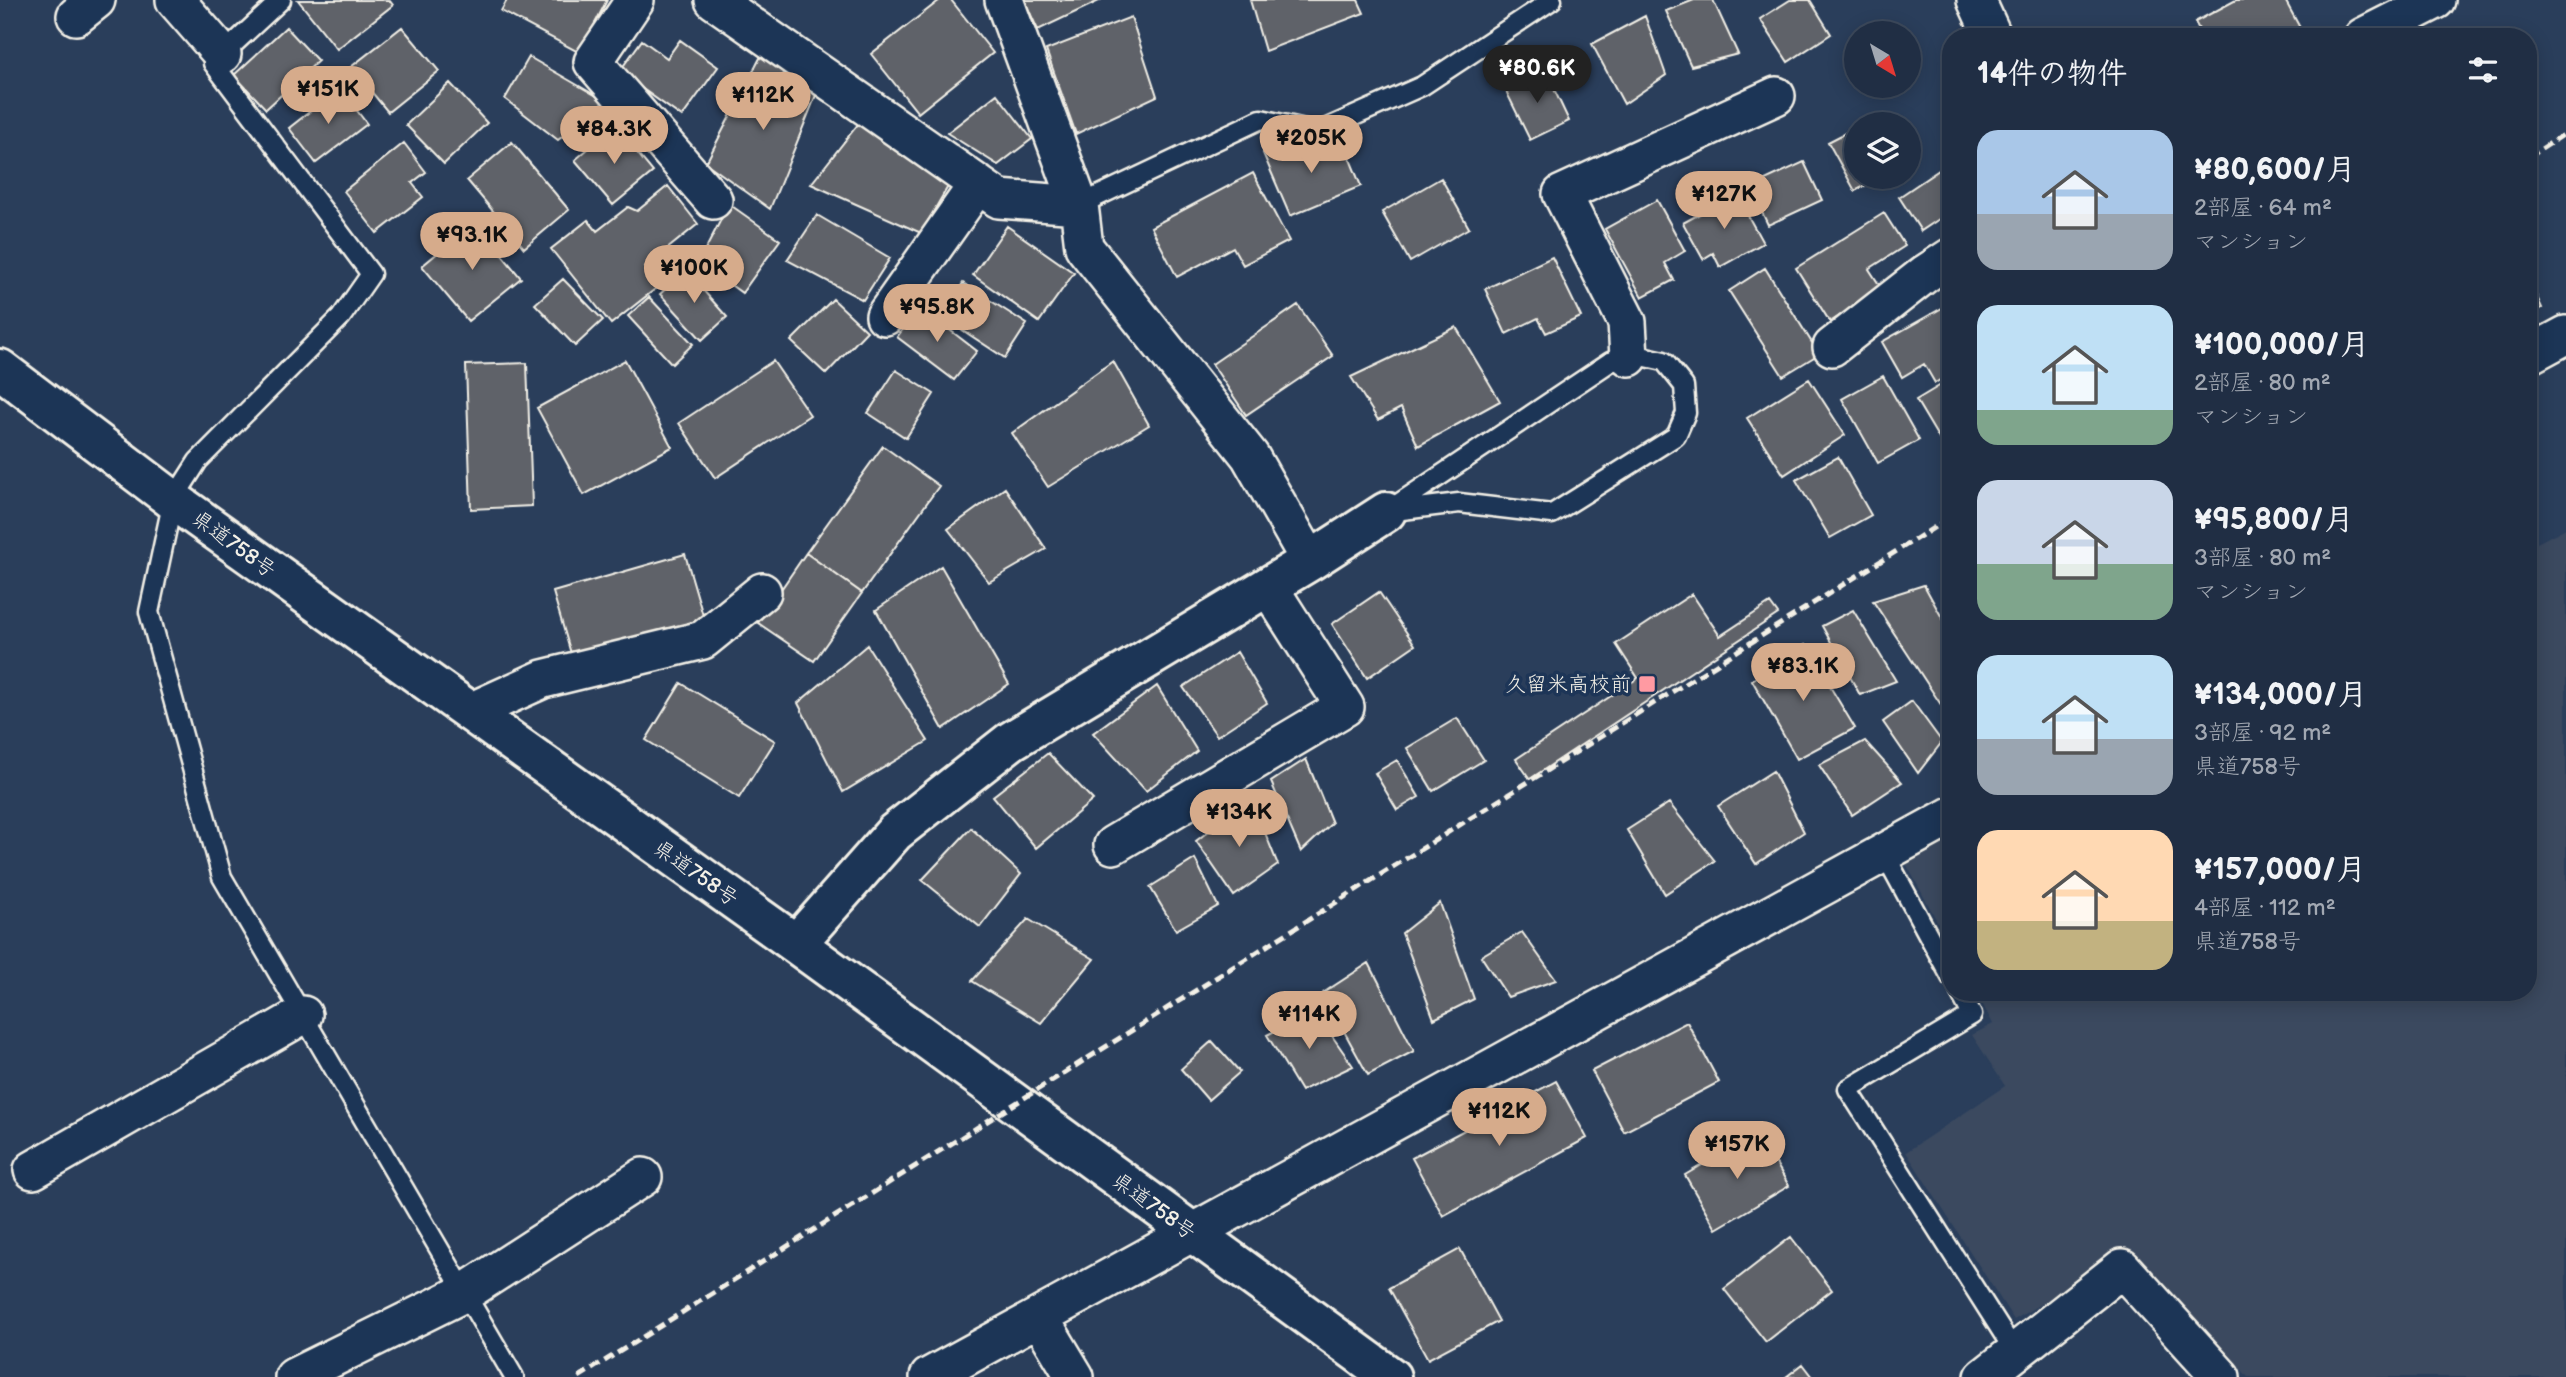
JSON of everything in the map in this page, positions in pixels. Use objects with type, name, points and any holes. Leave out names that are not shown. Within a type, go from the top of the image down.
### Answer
[{"type":"main road","name":"県道758号","points":[[0,369],[173,500],[796,944],[1391,1377]]},
{"type":"main road","points":[[796,944],[895,832],[1010,741],[1310,561],[1385,512]]},
{"type":"street","points":[[176,0],[222,54]]},
{"type":"street","points":[[635,0],[593,62],[713,200]]},
{"type":"street","points":[[714,0],[999,199],[1079,205]]},
{"type":"street","points":[[1004,0],[1079,205],[1084,247],[1250,456],[1310,561]]},
{"type":"street","points":[[1976,0],[1989,28]]},
{"type":"street","points":[[2381,28],[2436,0]]},
{"type":"street","points":[[1629,357],[1627,322],[1562,194],[1776,96]]},
{"type":"street","points":[[886,316],[978,184]]},
{"type":"street","points":[[1832,347],[1942,263]]},
{"type":"street","points":[[2537,351],[2566,335]]},
{"type":"street","points":[[1113,845],[1345,707],[1268,586]]},
{"type":"street","points":[[470,712],[543,679],[703,640],[762,592]]},
{"type":"street","points":[[929,1377],[1942,821]]},
{"type":"street","points":[[33,1170],[303,1015]]},
{"type":"street","points":[[295,1377],[464,1293],[643,1177]]},
{"type":"street","points":[[1984,1377],[2122,1268],[2221,1377]]},
{"type":"street","points":[[1039,1317],[1075,1377]]},
{"type":"lane","points":[[281,0],[213,63],[372,274],[341,317],[198,461],[173,500],[149,612],[222,877],[514,1377]]},
{"type":"lane","points":[[1079,205],[1261,119],[1318,132],[1422,86],[1552,0]]},
{"type":"lane","points":[[1637,355],[1664,361],[1684,386],[1686,413],[1676,436],[1552,514],[1459,503],[1385,512],[1610,362],[1637,355]]},
{"type":"lane","points":[[1884,853],[1942,960]]},
{"type":"lane","points":[[1965,1001],[1972,1015],[1848,1089],[2015,1352]]},
{"type":"shaded area","points":[[2566,528],[2566,1377],[2248,1377],[2132,1249],[2014,1320],[1906,1152],[2005,1086],[1972,1035],[1993,1024],[1981,1001],[2537,1001],[2537,543]]},
{"type":"shaded area","points":[[1942,841],[1942,930],[1904,860]]},
{"type":"building","points":[[298,0],[389,0],[393,5],[337,49]]},
{"type":"building","points":[[507,0],[607,0],[580,53],[501,11]]},
{"type":"building","points":[[940,0],[951,0],[993,53],[918,113],[871,54]]},
{"type":"building","points":[[1024,0],[1101,0],[1038,30]]},
{"type":"building","points":[[1250,0],[1358,0],[1364,13],[1265,51]]},
{"type":"building","points":[[1694,0],[1713,0],[1738,54],[1691,66],[1666,11]]},
{"type":"building","points":[[1790,0],[1810,0],[1831,34],[1788,62],[1760,19]]},
{"type":"building","points":[[2236,0],[2285,0],[2300,28],[2198,28],[2195,22]]},
{"type":"building","points":[[1645,16],[1666,75],[1624,104],[1592,44]]},
{"type":"building","points":[[1131,17],[1157,96],[1076,134],[1046,50]]},
{"type":"building","points":[[286,27],[318,61],[266,109],[234,75]]},
{"type":"building","points":[[402,27],[439,71],[388,112],[351,67]]},
{"type":"building","points":[[642,40],[667,58],[680,40],[718,67],[682,117],[619,72]]},
{"type":"building","points":[[761,56],[816,95],[770,209],[706,163]]},
{"type":"building","points":[[529,57],[607,102],[558,140],[505,99]]},
{"type":"building","points":[[1545,70],[1569,121],[1530,140],[1505,89]]},
{"type":"building","points":[[450,83],[487,123],[444,164],[406,125]]},
{"type":"building","points":[[340,88],[367,124],[316,163],[289,128]]},
{"type":"building","points":[[997,94],[1032,139],[998,165],[947,133]]},
{"type":"building","points":[[863,118],[950,183],[921,233],[811,184]]},
{"type":"building","points":[[615,126],[653,172],[613,205],[575,160]]},
{"type":"building","points":[[1844,134],[1844,171],[1828,142]]},
{"type":"building","points":[[1295,141],[1302,159],[1343,142],[1361,186],[1290,216],[1263,153]]},
{"type":"building","points":[[512,142],[569,210],[524,248],[467,180]]},
{"type":"building","points":[[404,143],[426,172],[412,183],[423,197],[377,233],[344,191]]},
{"type":"building","points":[[1804,162],[1822,200],[1768,225],[1750,187]]},
{"type":"building","points":[[1942,168],[1942,217],[1921,231],[1899,197],[1911,189],[1921,189],[1921,182]]},
{"type":"building","points":[[1253,173],[1289,241],[1243,265],[1233,247],[1177,277],[1151,227]]},
{"type":"building","points":[[1441,178],[1469,228],[1410,262],[1382,212]]},
{"type":"building","points":[[668,186],[698,224],[645,267],[659,286],[611,324],[551,249],[588,220],[597,231],[628,207],[637,211]]},
{"type":"building","points":[[1736,194],[1763,243],[1720,267],[1713,253],[1703,259],[1683,223]]},
{"type":"building","points":[[1657,200],[1685,251],[1665,263],[1674,280],[1642,297],[1605,229]]},
{"type":"building","points":[[729,204],[780,240],[742,293],[699,262]]},
{"type":"building","points":[[1884,213],[1905,246],[1869,269],[1882,289],[1830,322],[1796,268]]},
{"type":"building","points":[[817,215],[890,258],[863,300],[787,260]]},
{"type":"building","points":[[475,222],[521,278],[468,321],[422,266]]},
{"type":"building","points":[[1007,226],[1074,273],[1039,322],[973,275]]},
{"type":"building","points":[[1552,257],[1581,317],[1546,333],[1538,318],[1506,334],[1485,289]]},
{"type":"building","points":[[1765,268],[1819,354],[1783,376],[1729,291]]},
{"type":"building","points":[[686,271],[727,317],[702,340],[660,294]]},
{"type":"building","points":[[563,279],[603,320],[575,346],[535,304]]},
{"type":"building","points":[[963,283],[1027,324],[1005,358],[941,316]]},
{"type":"building","points":[[649,297],[693,344],[672,364],[628,316]]},
{"type":"building","points":[[2537,297],[2542,308],[2537,311]]},
{"type":"building","points":[[833,299],[867,331],[826,374],[791,341]]},
{"type":"building","points":[[1298,305],[1333,356],[1246,415],[1212,364]]},
{"type":"building","points":[[920,307],[977,351],[954,380],[897,337]]},
{"type":"building","points":[[1942,308],[1942,379],[1935,383],[1924,364],[1902,377],[1882,342]]},
{"type":"building","points":[[1456,327],[1500,401],[1418,446],[1401,408],[1378,420],[1351,377]]},
{"type":"building","points":[[625,360],[672,447],[584,495],[537,408]]},
{"type":"building","points":[[773,361],[810,415],[715,478],[679,423]]},
{"type":"building","points":[[1113,361],[1149,425],[1048,487],[1012,433]]},
{"type":"building","points":[[527,363],[532,506],[471,509],[466,365]]},
{"type":"building","points":[[896,370],[934,394],[906,438],[868,413]]},
{"type":"building","points":[[1883,376],[1919,440],[1878,463],[1842,399]]},
{"type":"building","points":[[1809,379],[1845,435],[1784,475],[1747,418]]},
{"type":"building","points":[[1942,384],[1941,442],[1916,400]]},
{"type":"building","points":[[883,446],[939,486],[862,593],[806,553]]},
{"type":"building","points":[[1838,457],[1871,515],[1830,538],[1796,480]]},
{"type":"building","points":[[1005,488],[1046,549],[989,582],[948,529]]},
{"type":"building","points":[[806,553],[862,593],[814,661],[758,623]]},
{"type":"building","points":[[685,554],[704,619],[572,657],[553,592]]},
{"type":"building","points":[[941,566],[1009,684],[943,729],[876,610]]},
{"type":"building","points":[[1924,585],[1942,618],[1942,706],[1873,601]]},
{"type":"building","points":[[1379,592],[1415,645],[1367,678],[1332,624]]},
{"type":"building","points":[[1692,594],[1720,636],[1770,603],[1778,614],[1530,779],[1516,759],[1638,678],[1616,644]]},
{"type":"building","points":[[1853,610],[1896,681],[1860,695],[1822,626]]},
{"type":"building","points":[[867,645],[928,741],[843,792],[798,703]]},
{"type":"building","points":[[1805,645],[1855,728],[1797,759],[1752,680]]},
{"type":"building","points":[[1237,652],[1267,703],[1217,736],[1183,687]]},
{"type":"building","points":[[681,683],[775,741],[739,798],[646,740]]},
{"type":"building","points":[[1157,686],[1197,751],[1146,791],[1093,733]]},
{"type":"building","points":[[1912,701],[1942,742],[1918,773],[1883,722]]},
{"type":"building","points":[[1457,718],[1484,760],[1433,791],[1407,748]]},
{"type":"building","points":[[1865,741],[1902,782],[1852,815],[1819,765]]},
{"type":"building","points":[[1048,753],[1093,800],[1036,848],[993,796]]},
{"type":"building","points":[[1306,759],[1332,823],[1301,852],[1271,782]]},
{"type":"building","points":[[1397,760],[1419,797],[1397,810],[1375,773]]},
{"type":"building","points":[[1773,771],[1804,832],[1756,864],[1718,806]]},
{"type":"building","points":[[1251,798],[1278,865],[1234,896],[1196,841]]},
{"type":"building","points":[[1669,803],[1715,861],[1665,894],[1627,830]]},
{"type":"building","points":[[971,828],[1021,874],[980,927],[922,880]]},
{"type":"building","points":[[1195,859],[1218,906],[1176,930],[1150,887]]},
{"type":"building","points":[[1440,903],[1474,999],[1434,1019],[1402,933]]},
{"type":"building","points":[[1028,919],[1094,959],[1041,1023],[972,981]]},
{"type":"building","points":[[1522,932],[1556,980],[1508,997],[1481,956]]},
{"type":"building","points":[[1369,963],[1414,1051],[1368,1075],[1323,993]]},
{"type":"building","points":[[1314,1010],[1353,1066],[1301,1091],[1267,1035]]},
{"type":"building","points":[[1687,1022],[1719,1082],[1624,1132],[1592,1071]]},
{"type":"building","points":[[1212,1041],[1240,1072],[1208,1100],[1181,1069]]},
{"type":"building","points":[[1556,1081],[1587,1138],[1443,1216],[1412,1158]]},
{"type":"building","points":[[1758,1132],[1789,1186],[1716,1229],[1685,1175]]},
{"type":"building","points":[[1791,1237],[1832,1290],[1766,1342],[1724,1289]]},
{"type":"building","points":[[1460,1249],[1499,1321],[1428,1359],[1389,1288]]},
{"type":"building","points":[[1803,1364],[1813,1377],[1786,1377]]},
{"type":"railway","points":[[2537,152],[2566,133]]},
{"type":"railway","points":[[579,1377],[1942,523]]},
{"type":"place","name":"久留米高校前","points":[[1647,684]]}]
